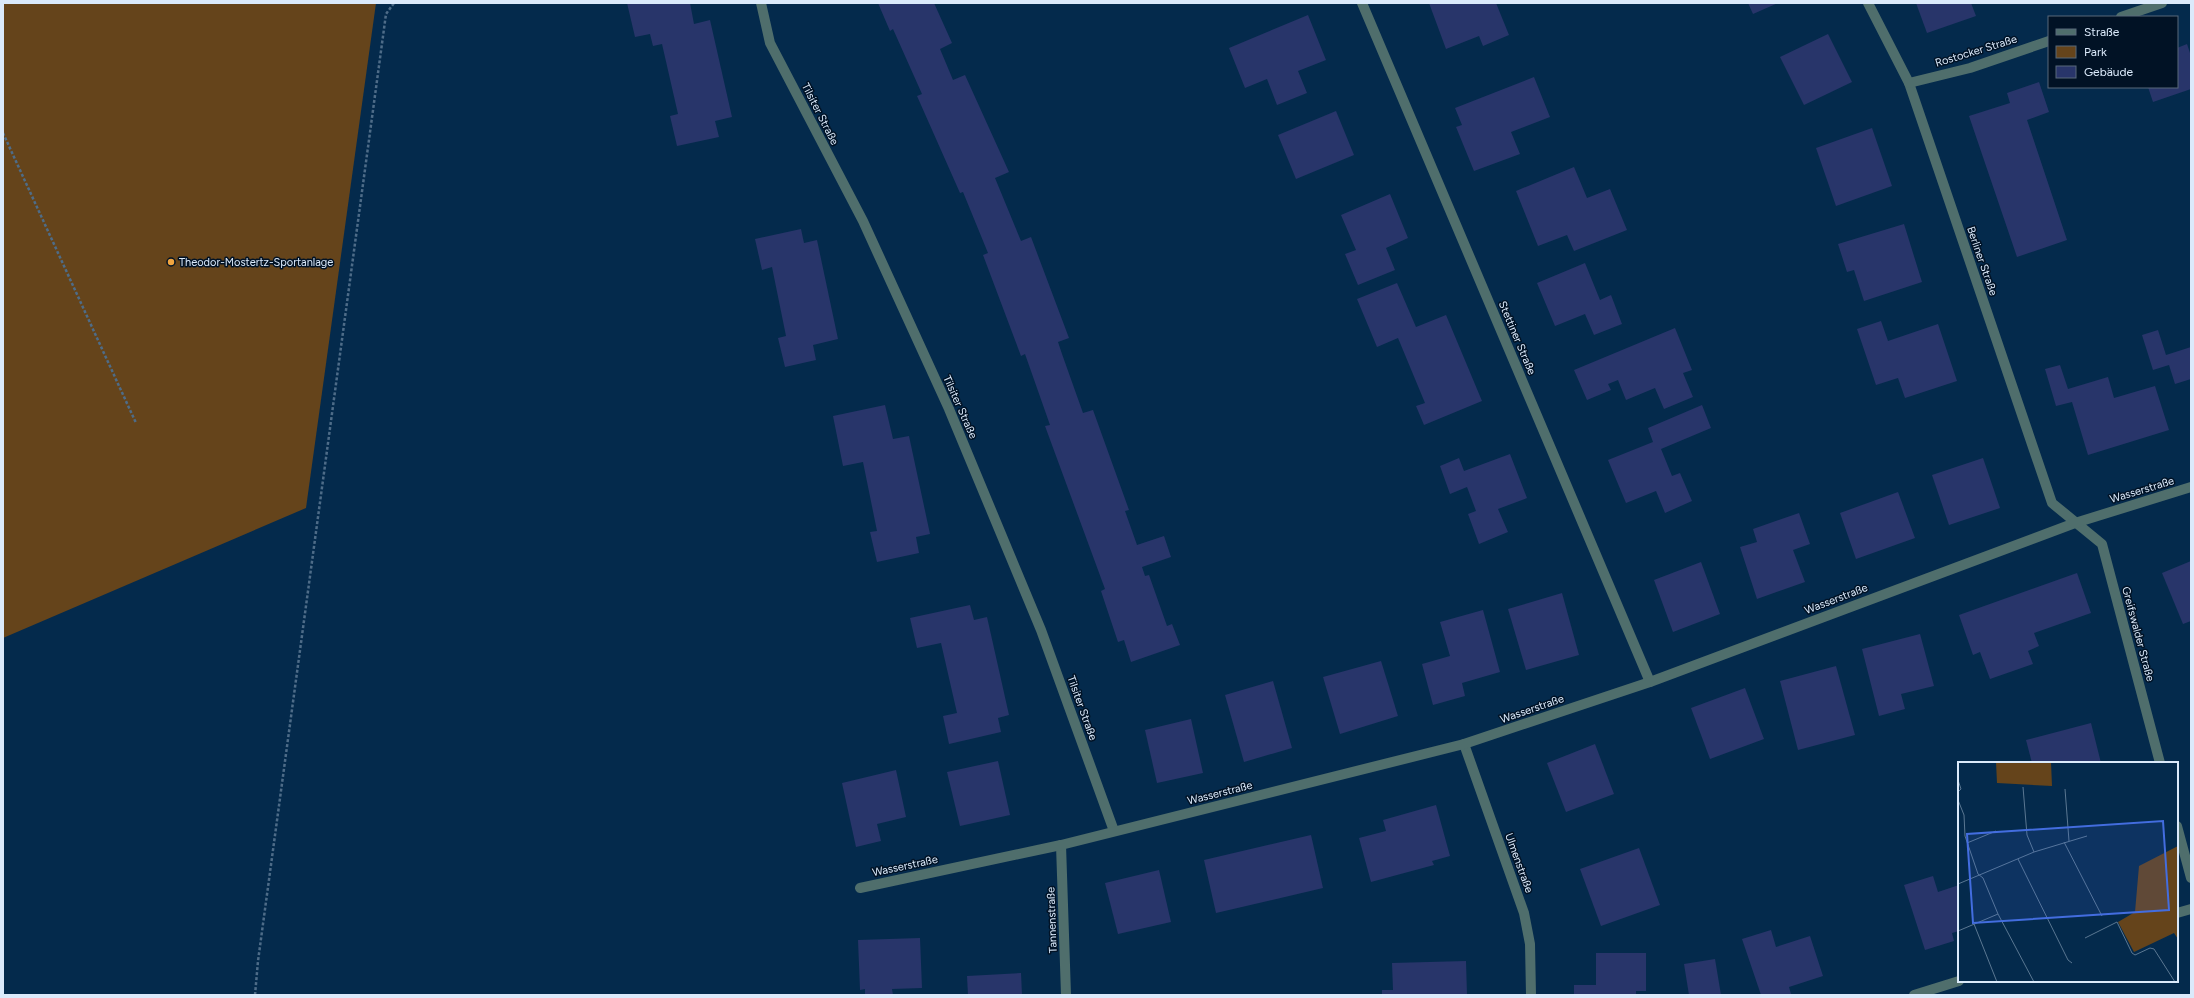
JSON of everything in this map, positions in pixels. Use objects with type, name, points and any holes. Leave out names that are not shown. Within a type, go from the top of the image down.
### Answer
[{"type":"street","name":"Tilsiter Straße","points":[[761,3],[770,43],[862,221],[949,409],[1041,630],[1114,831]]},
{"type":"street","name":"Stettiner Straße","points":[[1362,3],[1650,682]]},
{"type":"street","name":"Berliner Straße","points":[[1868,3],[1909,83],[2052,503],[2075,523]]},
{"type":"street","points":[[2124,16],[2162,3]]},
{"type":"street","name":"Rostocker Straße","points":[[1909,83],[1970,68],[2048,41]]},
{"type":"street","name":"Wasserstraße","points":[[860,888],[1061,845],[1464,744],[1650,682],[2075,523],[2191,487]]},
{"type":"street","name":"Greifswalder Straße","points":[[2075,523],[2102,544],[2160,762]]},
{"type":"street","name":"Ulmenstraße","points":[[1464,744],[1524,913],[1530,944],[1531,995]]},
{"type":"street","points":[[2178,830],[2191,878]]},
{"type":"street","name":"Tannenstraße","points":[[1061,845],[1066,995]]},
{"type":"street","points":[[2178,913],[2191,909]]},
{"type":"street","points":[[1914,995],[1958,981]]},
{"type":"path","points":[[255,995],[259,953],[386,14],[394,3]]},
{"type":"path","points":[[3,133],[136,423]]},
{"type":"green space","name":"Theodor-Mostertz-Sportanlage","points":[[3,3],[376,3],[306,508],[3,638]]},
{"type":"building","points":[[627,3],[690,3],[694,24],[710,20],[732,117],[715,121],[719,137],[677,146],[670,116],[678,114],[662,44],[653,46],[650,34],[635,37]]},
{"type":"building","points":[[878,3],[934,3],[952,43],[940,49],[953,80],[965,75],[1009,172],[995,178],[1021,241],[1031,237],[1069,338],[1058,342],[1062,354],[1083,413],[1093,410],[1129,510],[1125,511],[1137,545],[1164,536],[1171,557],[1142,567],[1145,576],[1149,575],[1167,626],[1172,624],[1180,645],[1131,662],[1124,640],[1118,642],[1101,591],[1105,589],[1045,426],[1050,425],[1025,354],[1021,356],[983,255],[988,253],[963,192],[960,193],[917,96],[922,94],[893,29],[890,31]]},
{"type":"building","points":[[1429,3],[1496,3],[1509,35],[1483,46],[1479,36],[1446,49]]},
{"type":"building","points":[[1748,3],[1778,3],[1753,14]]},
{"type":"building","points":[[1916,3],[1971,3],[1976,16],[1927,33]]},
{"type":"building","points":[[1308,15],[1326,60],[1298,71],[1307,93],[1277,105],[1267,79],[1245,88],[1229,48]]},
{"type":"building","points":[[1828,34],[1852,82],[1804,105],[1780,57]]},
{"type":"building","points":[[2187,44],[2191,56],[2191,89],[2153,102],[2148,88],[2178,88],[2178,48]]},
{"type":"building","points":[[1534,77],[1550,117],[1511,132],[1520,154],[1474,171],[1456,127],[1462,125],[1455,108]]},
{"type":"building","points":[[2039,82],[2049,112],[2027,120],[2067,240],[2017,257],[1969,116],[2010,103],[2007,93]]},
{"type":"building","points":[[1336,111],[1354,155],[1296,179],[1278,135]]},
{"type":"building","points":[[1872,128],[1892,186],[1836,206],[1816,148]]},
{"type":"building","points":[[1574,167],[1587,198],[1610,189],[1627,230],[1574,251],[1567,235],[1538,246],[1516,191]]},
{"type":"building","points":[[1390,194],[1408,238],[1386,248],[1395,270],[1358,285],[1345,254],[1356,250],[1341,215]]},
{"type":"building","points":[[1904,224],[1922,282],[1864,301],[1854,270],[1847,272],[1838,244]]},
{"type":"building","points":[[801,229],[804,243],[817,240],[838,339],[813,345],[816,360],[785,367],[778,338],[786,336],[772,267],[762,270],[755,239]]},
{"type":"building","points":[[1585,263],[1600,300],[1611,295],[1622,324],[1594,335],[1585,314],[1555,326],[1537,283]]},
{"type":"building","points":[[1397,283],[1416,327],[1446,315],[1482,401],[1424,425],[1416,406],[1425,403],[1398,338],[1377,347],[1357,299]]},
{"type":"building","points":[[1881,321],[1888,341],[1938,324],[1957,381],[1905,398],[1898,378],[1876,385],[1857,329]]},
{"type":"building","points":[[1675,328],[1692,370],[1683,373],[1693,397],[1664,409],[1655,388],[1626,400],[1618,380],[1608,384],[1611,390],[1587,400],[1574,370]]},
{"type":"building","points":[[2158,330],[2166,355],[2191,347],[2191,379],[2175,384],[2169,365],[2153,370],[2142,335]]},
{"type":"building","points":[[2060,365],[2068,389],[2108,377],[2114,398],[2155,386],[2169,430],[2088,455],[2072,402],[2056,406],[2045,369]]},
{"type":"building","points":[[885,405],[893,439],[909,436],[930,534],[916,537],[919,553],[877,562],[870,532],[877,531],[863,462],[843,466],[833,416]]},
{"type":"building","points":[[1702,405],[1711,428],[1661,449],[1672,476],[1680,473],[1692,501],[1665,513],[1656,491],[1626,503],[1608,460],[1653,442],[1648,428]]},
{"type":"building","points":[[1510,454],[1527,498],[1498,509],[1508,532],[1479,544],[1468,514],[1476,511],[1467,487],[1450,494],[1440,466],[1459,458],[1464,471]]},
{"type":"building","points":[[1983,458],[2000,508],[1949,525],[1932,475]]},
{"type":"building","points":[[1898,492],[1915,538],[1856,559],[1840,513]]},
{"type":"building","points":[[1799,513],[1810,544],[1793,550],[1805,582],[1757,599],[1740,547],[1757,542],[1753,529]]},
{"type":"building","points":[[2191,561],[2191,621],[2183,624],[2162,573]]},
{"type":"building","points":[[1701,562],[1720,614],[1673,632],[1654,580]]},
{"type":"building","points":[[2077,573],[2091,613],[2034,633],[2039,646],[2028,651],[2033,664],[1990,679],[1980,652],[1973,655],[1959,615]]},
{"type":"building","points":[[1562,593],[1579,655],[1526,670],[1508,609]]},
{"type":"building","points":[[970,605],[974,620],[987,617],[1009,715],[998,718],[1001,732],[949,744],[943,716],[957,713],[941,643],[917,648],[910,618]]},
{"type":"building","points":[[1483,610],[1500,672],[1462,683],[1465,696],[1433,705],[1422,664],[1450,656],[1440,622]]},
{"type":"building","points":[[1920,634],[1934,686],[1901,694],[1905,709],[1879,716],[1862,649]]},
{"type":"building","points":[[1381,661],[1398,716],[1340,734],[1323,677]]},
{"type":"building","points":[[1836,666],[1855,735],[1798,750],[1780,681]]},
{"type":"building","points":[[1273,681],[1292,748],[1244,762],[1225,695]]},
{"type":"building","points":[[1745,688],[1764,739],[1710,759],[1691,708]]},
{"type":"building","points":[[1191,719],[1203,773],[1157,783],[1145,730]]},
{"type":"building","points":[[2091,723],[2101,762],[2032,762],[2026,740]]},
{"type":"building","points":[[1595,744],[1614,794],[1566,812],[1547,763]]},
{"type":"building","points":[[998,761],[1010,815],[960,826],[947,772]]},
{"type":"building","points":[[896,770],[906,817],[877,824],[881,841],[856,847],[842,783]]},
{"type":"building","points":[[1436,805],[1450,856],[1432,861],[1434,865],[1371,882],[1359,838],[1386,831],[1383,820]]},
{"type":"building","points":[[1311,835],[1323,888],[1216,913],[1204,860]]},
{"type":"building","points":[[1639,848],[1660,905],[1601,926],[1580,869]]},
{"type":"building","points":[[1159,870],[1171,922],[1118,934],[1105,883]]},
{"type":"building","points":[[1933,876],[1938,892],[1958,885],[1958,931],[1952,933],[1954,941],[1925,950],[1904,885]]},
{"type":"building","points":[[1771,930],[1776,947],[1810,936],[1823,976],[1789,987],[1791,994],[1788,995],[1761,995],[1742,939]]},
{"type":"building","points":[[920,938],[922,988],[892,989],[893,995],[865,995],[865,989],[860,990],[858,940]]},
{"type":"building","points":[[1596,953],[1646,953],[1646,991],[1636,991],[1636,995],[1574,995],[1574,985],[1596,985]]},
{"type":"building","points":[[1715,959],[1721,995],[1689,995],[1684,964]]},
{"type":"building","points":[[1466,961],[1467,995],[1382,995],[1382,990],[1393,990],[1392,963]]},
{"type":"building","points":[[1021,973],[1022,995],[968,995],[967,976]]},
{"type":"place","name":"Theodor-Mostertz-Sportanlage","points":[[171,262]]}]
